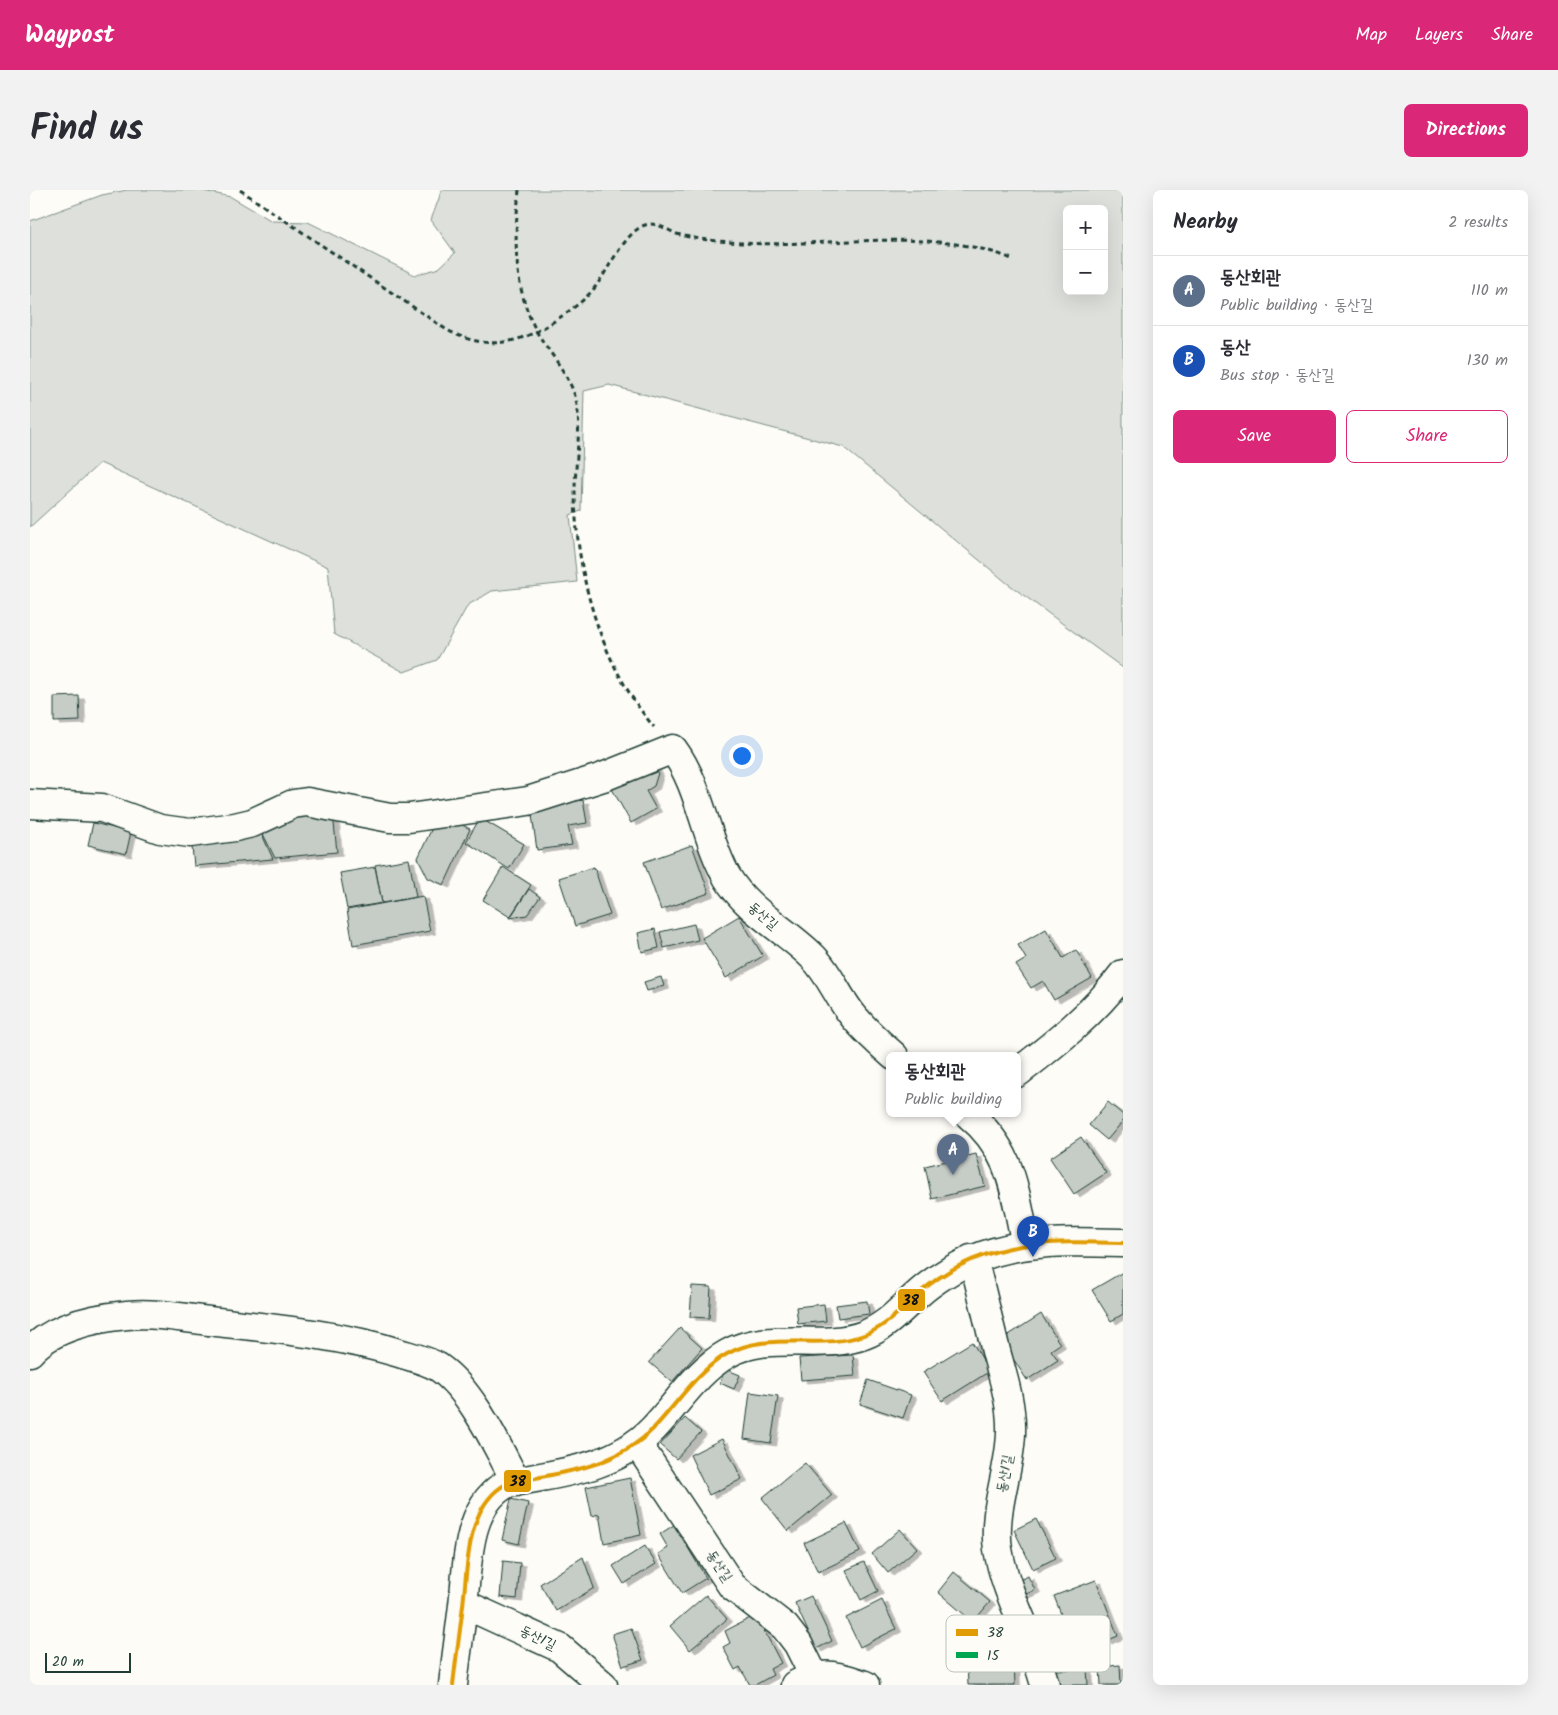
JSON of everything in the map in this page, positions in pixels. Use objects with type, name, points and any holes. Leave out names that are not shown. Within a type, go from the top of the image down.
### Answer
[{"type":"street","points":[[30,804],[102,808],[160,828],[190,833],[252,823],[293,804],[308,802],[390,818],[409,818],[528,801],[603,777],[673,748]]},
{"type":"street","name":"동산길","points":[[673,748],[694,784],[713,850],[739,896],[812,956],[833,982],[851,1013],[874,1039],[889,1052]]},
{"type":"street","points":[[1021,1070],[1046,1051],[1085,1016],[1123,974]]},
{"type":"street","points":[[972,1117],[986,1128],[1006,1163],[1026,1244]]},
{"type":"street","points":[[453,1685],[470,1545],[478,1517],[496,1489],[516,1482],[588,1468],[618,1455],[637,1443],[662,1419],[700,1375],[728,1352],[745,1346],[768,1342],[848,1340],[864,1335],[881,1327],[927,1286],[971,1259],[997,1250],[1026,1244],[1123,1243]]},
{"type":"street","name":"동산1길","points":[[971,1259],[977,1274],[1009,1400],[1011,1432],[996,1533],[998,1550],[1010,1594],[1018,1615]]},
{"type":"street","points":[[30,1352],[42,1342],[76,1326],[128,1315],[152,1315],[251,1326],[375,1346],[426,1361],[452,1379],[473,1406],[516,1482]]},
{"type":"street","name":"동산길","points":[[637,1443],[732,1586],[785,1627],[798,1644],[804,1680]]},
{"type":"street","name":"동산1길","points":[[464,1604],[560,1648],[602,1685]]},
{"type":"street","name":"동산1길","points":[[1040,1672],[1045,1685]]},
{"type":"street","points":[[804,1680],[830,1675],[865,1685]]},
{"type":"path","points":[[240,190],[447,330],[464,339],[489,344],[510,342],[537,332],[580,303],[595,288],[632,233],[646,224],[654,224],[695,238],[741,243],[910,241],[960,244],[991,250],[1014,260]]},
{"type":"path","points":[[519,190],[515,228],[517,273],[524,304],[537,332],[574,394],[578,412],[575,514],[578,554],[592,610],[631,697],[673,748]]},
{"type":"shaded area","points":[[127,190],[199,190],[231,197],[272,221],[308,222],[415,275],[439,268],[455,253],[431,220],[442,190],[1123,190],[1123,668],[1007,583],[843,447],[609,385],[584,391],[581,511],[570,515],[577,582],[492,591],[468,605],[437,660],[404,672],[334,634],[328,567],[100,463],[30,527],[30,221],[102,195]]},
{"type":"building","points":[[79,696],[80,721],[54,722],[54,697]]},
{"type":"building","points":[[653,764],[658,773],[654,786],[646,791],[656,809],[631,823],[611,787]]},
{"type":"building","points":[[583,800],[587,823],[568,826],[572,845],[537,850],[531,808]]},
{"type":"building","points":[[296,812],[333,814],[337,852],[275,858],[261,830]]},
{"type":"building","points":[[480,818],[524,844],[509,869],[466,842]]},
{"type":"building","points":[[456,822],[470,829],[444,885],[428,878],[418,858],[432,828]]},
{"type":"building","points":[[93,823],[131,832],[126,854],[88,845]]},
{"type":"building","points":[[260,830],[273,859],[194,866],[191,837]]},
{"type":"building","points":[[692,845],[709,893],[661,910],[644,862]]},
{"type":"building","points":[[409,859],[416,897],[382,903],[375,865]]},
{"type":"building","points":[[375,867],[382,903],[347,909],[340,873]]},
{"type":"building","points":[[503,867],[531,885],[510,917],[483,900]]},
{"type":"building","points":[[594,867],[610,915],[575,926],[559,878]]},
{"type":"building","points":[[529,889],[540,897],[527,915],[510,918]]},
{"type":"building","points":[[423,896],[430,931],[353,945],[347,910]]},
{"type":"building","points":[[739,916],[763,956],[726,978],[702,938]]},
{"type":"building","points":[[694,924],[698,940],[664,948],[660,932]]},
{"type":"building","points":[[655,929],[659,948],[642,952],[638,933]]},
{"type":"building","points":[[1046,929],[1063,958],[1076,950],[1092,978],[1054,1000],[1043,981],[1031,988],[1016,965],[1026,959],[1018,945]]},
{"type":"building","points":[[661,977],[664,986],[647,991],[644,982]]},
{"type":"building","points":[[1108,1102],[1123,1115],[1123,1121],[1107,1140],[1089,1125]]},
{"type":"building","points":[[1081,1137],[1106,1173],[1074,1194],[1050,1158]]},
{"type":"building","points":[[976,1154],[985,1186],[932,1199],[925,1166]]},
{"type":"building","points":[[1123,1272],[1123,1314],[1111,1321],[1092,1290]]},
{"type":"building","points":[[692,1286],[711,1287],[709,1318],[690,1317]]},
{"type":"building","points":[[867,1301],[869,1314],[838,1318],[836,1305]]},
{"type":"building","points":[[824,1304],[826,1321],[798,1324],[796,1307]]},
{"type":"building","points":[[1041,1314],[1060,1344],[1051,1350],[1058,1360],[1027,1380],[1001,1340]]},
{"type":"building","points":[[680,1328],[702,1348],[672,1382],[649,1362]]},
{"type":"building","points":[[972,1342],[990,1371],[942,1401],[923,1372]]},
{"type":"building","points":[[853,1355],[855,1376],[801,1380],[799,1358]]},
{"type":"building","points":[[725,1369],[740,1375],[734,1389],[720,1383]]},
{"type":"building","points":[[868,1380],[911,1395],[903,1418],[860,1404]]},
{"type":"building","points":[[750,1392],[778,1396],[771,1443],[744,1439]]},
{"type":"building","points":[[685,1418],[701,1432],[676,1459],[660,1445]]},
{"type":"building","points":[[722,1439],[742,1479],[709,1495],[690,1455]]},
{"type":"building","points":[[805,1463],[832,1495],[788,1531],[762,1498]]},
{"type":"building","points":[[630,1478],[641,1535],[604,1543],[599,1514],[592,1516],[586,1487]]},
{"type":"building","points":[[511,1499],[528,1503],[519,1544],[502,1540]]},
{"type":"building","points":[[1036,1519],[1056,1558],[1033,1569],[1014,1530]]},
{"type":"building","points":[[677,1523],[687,1539],[684,1541],[706,1578],[682,1593],[658,1554],[668,1548],[660,1534]]},
{"type":"building","points":[[846,1523],[860,1552],[818,1572],[804,1543]]},
{"type":"building","points":[[900,1529],[917,1548],[888,1573],[872,1554]]},
{"type":"building","points":[[645,1546],[656,1564],[624,1584],[613,1566]]},
{"type":"building","points":[[583,1557],[594,1588],[556,1611],[540,1584]]},
{"type":"building","points":[[503,1561],[520,1563],[517,1599],[500,1597]]},
{"type":"building","points":[[864,1562],[878,1591],[861,1600],[846,1570]]},
{"type":"building","points":[[954,1572],[990,1602],[979,1615],[965,1615],[938,1592]]},
{"type":"building","points":[[1028,1576],[1035,1590],[1020,1597],[1013,1583]]},
{"type":"building","points":[[1096,1580],[1110,1615],[1061,1615],[1054,1596]]},
{"type":"building","points":[[706,1595],[727,1619],[690,1650],[670,1626]]},
{"type":"building","points":[[811,1596],[832,1641],[816,1649],[795,1603]]},
{"type":"building","points":[[882,1600],[896,1629],[860,1647],[846,1618]]},
{"type":"building","points":[[756,1615],[781,1663],[770,1669],[773,1675],[755,1685],[750,1685],[740,1667],[735,1670],[723,1647],[730,1643],[725,1631]]},
{"type":"building","points":[[1110,1616],[1118,1636],[1110,1639]]},
{"type":"building","points":[[631,1628],[643,1660],[623,1666],[612,1634]]},
{"type":"building","points":[[1120,1665],[1121,1685],[1101,1685],[1100,1672],[1110,1672],[1110,1666]]},
{"type":"building","points":[[967,1672],[1014,1672],[1015,1685],[968,1685]]},
{"type":"building","points":[[1053,1672],[1087,1672],[1088,1685],[1053,1685]]},
{"type":"transit line","name":"38","points":[[453,1685],[468,1554],[472,1536],[484,1505],[494,1493],[508,1483],[585,1467],[621,1453],[653,1429],[706,1369],[727,1354],[743,1347],[760,1343],[830,1341],[864,1335],[874,1331],[898,1313],[929,1285],[952,1270],[974,1259],[998,1251],[1046,1243],[1123,1243]]},
{"type":"place","name":"동산회관","points":[[953,1175]]},
{"type":"place","name":"동산","points":[[1033,1257]]}]
